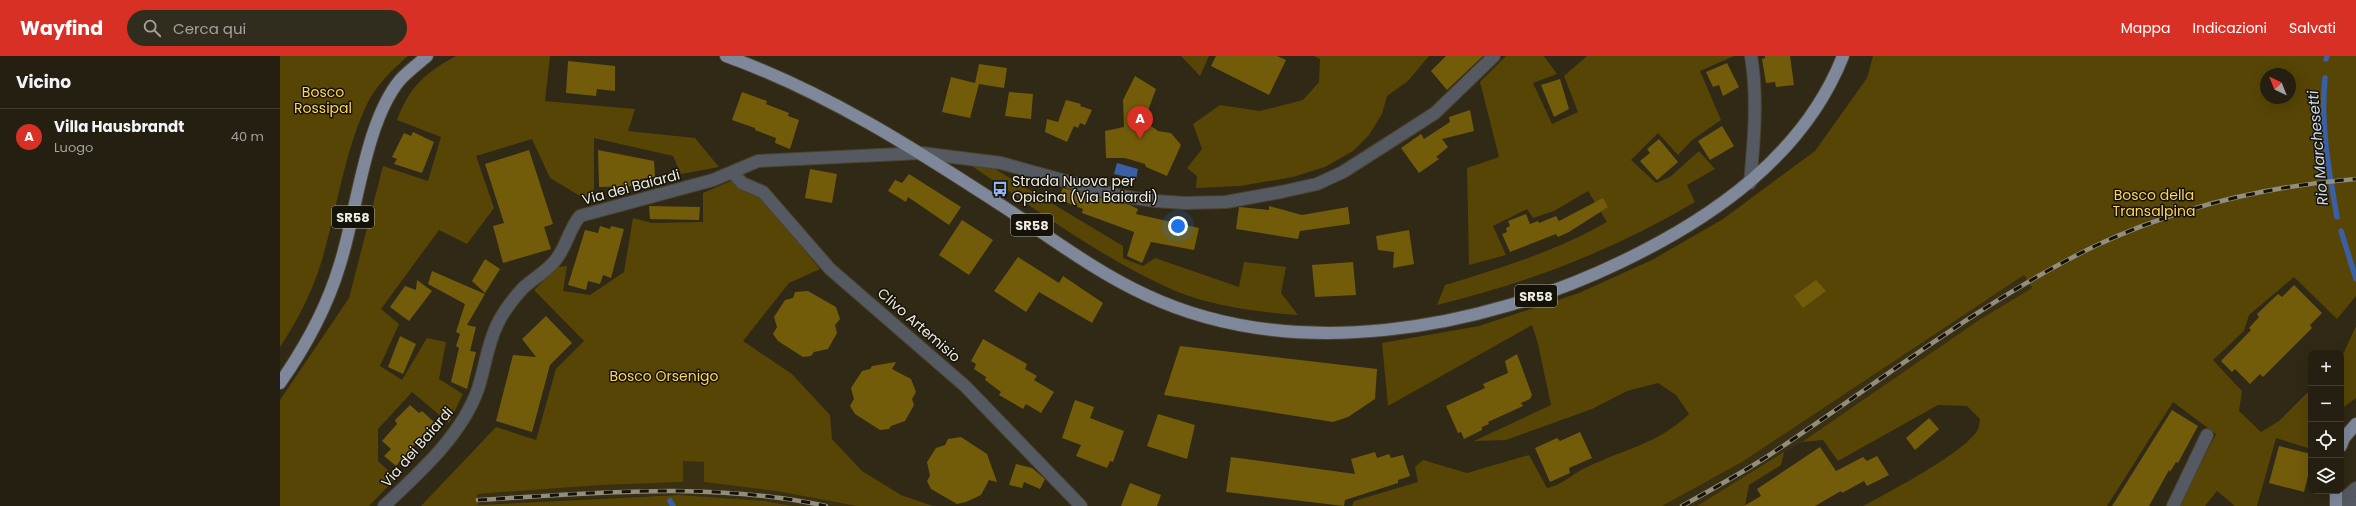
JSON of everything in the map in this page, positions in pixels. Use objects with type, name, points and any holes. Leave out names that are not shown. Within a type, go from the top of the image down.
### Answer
[{"type":"main road","name":"SR58","points":[[280,383],[302,350],[330,295],[350,228],[373,132],[383,108],[399,81],[427,56]]},
{"type":"main road","name":"SR58","points":[[726,56],[778,75],[870,123],[921,153],[1064,246],[1144,294],[1194,314],[1228,324],[1266,330],[1304,333],[1364,332],[1408,327],[1467,316],[1530,298],[1593,276],[1652,248],[1716,209],[1750,183],[1786,147],[1804,124],[1821,97],[1843,56]]},
{"type":"main road","points":[[2344,438],[2356,424]]},
{"type":"main road","points":[[2336,494],[2336,506]]},
{"type":"street","name":"Via dei Baiardi","points":[[384,506],[415,477],[449,438],[467,413],[478,388],[483,365],[496,326],[508,306],[523,289],[555,262],[572,225],[580,216],[664,194],[733,173],[740,167],[758,161],[773,159],[791,160],[921,153],[1001,163],[1120,196],[1186,203],[1240,199],[1317,184],[1343,172],[1435,112],[1494,56]]},
{"type":"street","points":[[1750,183],[1753,154],[1754,76],[1751,56]]},
{"type":"street","name":"Clivo Artemisio","points":[[733,173],[742,182],[763,192],[830,269],[965,386],[1081,506]]},
{"type":"street","points":[[2173,506],[2207,435]]},
{"type":"street","points":[[2336,506],[2356,488]]},
{"type":"street","points":[[2336,506],[2356,503]]},
{"type":"shaded area","points":[[2024,275],[2032,288],[1979,320],[1802,442],[1697,506],[1662,506],[1742,462]]},
{"type":"shaded area","points":[[683,461],[704,462],[704,482],[776,491],[857,506],[791,506],[765,501],[679,495],[558,499],[478,505],[477,494],[601,485],[683,482]]},
{"type":"green space","name":"Bosco Rossipal","points":[[280,56],[408,56],[390,72],[367,104],[352,142],[322,260],[304,305],[280,347]]},
{"type":"green space","points":[[456,56],[550,56],[545,101],[635,109],[628,131],[695,138],[719,167],[681,174],[673,156],[594,138],[594,199],[580,196],[550,178],[532,139],[476,156],[494,208],[467,244],[439,230],[381,309],[399,324],[380,366],[402,380],[427,338],[446,342],[439,379],[463,394],[449,423],[412,392],[378,429],[378,461],[396,478],[369,506],[280,506],[280,400],[349,298],[383,166],[428,181],[441,137],[397,120],[407,98],[413,89],[436,68]]},
{"type":"green space","points":[[1181,56],[1209,56],[1200,76]]},
{"type":"green space","points":[[1314,56],[1429,56],[1408,81],[1387,96],[1382,114],[1369,135],[1353,151],[1325,167],[1293,177],[1240,186],[1196,188],[1197,176],[1187,168],[1202,149],[1193,124],[1220,105],[1260,111],[1303,100],[1319,82],[1320,59]]},
{"type":"green space","points":[[1506,56],[1544,56],[1557,74],[1533,83],[1552,124],[1578,112],[1564,76],[1587,56],[1734,56],[1700,71],[1721,120],[1692,140],[1678,155],[1658,133],[1631,160],[1656,183],[1670,177],[1699,151],[1715,169],[1687,185],[1695,202],[1633,235],[1602,250],[1537,275],[1437,305],[1445,285],[1528,258],[1568,242],[1607,222],[1588,191],[1554,211],[1533,218],[1527,209],[1493,226],[1506,255],[1469,265],[1467,168],[1499,157],[1480,82]]},
{"type":"green space","name":"Bosco della Transalpina","points":[[1873,56],[2356,56],[2356,296],[2337,319],[2294,277],[2249,315],[2244,331],[2213,360],[2242,391],[2239,411],[2261,432],[2279,421],[2308,392],[2308,448],[2276,438],[2257,506],[2235,506],[2217,491],[2205,506],[2179,506],[2216,434],[2173,402],[2107,506],[1863,506],[1926,471],[1959,448],[1971,438],[1979,428],[1980,419],[1967,406],[1938,405],[1838,461],[1823,440],[1802,442],[1979,320],[2032,288],[2024,275],[1742,462],[1662,506],[1352,506],[1354,501],[1418,482],[1415,467],[1423,460],[1467,473],[1529,455],[1547,488],[1552,487],[1595,463],[1650,441],[1676,425],[1689,414],[1676,395],[1658,383],[1627,391],[1592,409],[1506,440],[1474,441],[1551,405],[1538,344],[1532,325],[1388,406],[1382,343],[1479,326],[1579,293],[1652,260],[1723,219],[1815,151],[1867,78]]},
{"type":"green space","points":[[966,162],[990,166],[1123,246],[1123,258],[1143,266],[1155,258],[1239,287],[1244,262],[1286,267],[1281,293],[1298,315],[1267,312],[1218,304],[1188,296],[1173,290],[1146,277],[1093,247],[1041,214]]},
{"type":"green space","name":"Bosco Orsenigo","points":[[731,181],[761,197],[820,269],[789,283],[743,341],[792,374],[830,415],[832,439],[862,471],[901,495],[933,506],[857,506],[776,491],[704,482],[704,462],[683,461],[683,482],[601,485],[477,494],[478,505],[679,495],[765,501],[791,506],[421,506],[496,427],[536,440],[556,369],[584,341],[534,290],[558,267],[567,266],[563,291],[590,295],[624,272],[633,218],[652,223],[703,222],[703,193]]},
{"type":"green space","points":[[2356,326],[2356,398],[2344,407],[2344,386],[2344,352]]},
{"type":"green space","points":[[1784,452],[1781,465],[1749,485],[1745,506],[1697,506]]},
{"type":"water","points":[[1117,163],[1138,169],[1136,179],[1114,174]]},
{"type":"building","points":[[1216,56],[1277,56],[1286,60],[1269,95],[1211,66]]},
{"type":"building","points":[[1446,56],[1483,56],[1447,90],[1431,71]]},
{"type":"building","points":[[1765,56],[1790,56],[1794,85],[1776,87],[1775,82],[1766,83],[1762,59],[1765,58]]},
{"type":"building","points":[[568,61],[615,66],[615,91],[597,89],[596,96],[566,93]]},
{"type":"building","points":[[1727,63],[1739,87],[1723,96],[1719,85],[1713,87],[1706,72]]},
{"type":"building","points":[[979,64],[1007,68],[1004,88],[979,84],[970,118],[942,112],[951,77],[975,83]]},
{"type":"building","points":[[1135,76],[1156,89],[1144,121],[1158,131],[1171,133],[1181,145],[1167,176],[1146,167],[1145,164],[1125,158],[1106,158],[1105,131],[1124,127],[1123,100]]},
{"type":"building","points":[[1560,79],[1569,109],[1554,117],[1541,85]]},
{"type":"building","points":[[742,92],[767,101],[766,104],[789,113],[788,116],[799,120],[790,149],[775,143],[776,138],[755,130],[755,128],[732,120]]},
{"type":"building","points":[[1009,92],[1033,94],[1031,119],[1005,116]]},
{"type":"building","points":[[1066,100],[1081,104],[1080,106],[1092,110],[1085,125],[1080,123],[1078,128],[1074,126],[1067,142],[1045,132],[1047,119],[1058,122]]},
{"type":"building","points":[[1470,110],[1474,131],[1442,139],[1448,147],[1436,157],[1439,159],[1419,173],[1401,148],[1421,134],[1424,139],[1450,122],[1449,117]]},
{"type":"building","points":[[1722,126],[1734,146],[1710,160],[1698,141]]},
{"type":"building","points":[[413,132],[434,142],[422,173],[394,164],[397,159],[392,157],[404,133],[411,136]]},
{"type":"building","points":[[1659,139],[1678,162],[1657,180],[1640,161],[1650,153],[1647,149]]},
{"type":"building","points":[[529,150],[553,224],[544,227],[551,249],[503,263],[493,226],[504,223],[485,164]]},
{"type":"building","points":[[598,150],[654,161],[655,177],[640,179],[640,186],[599,187]]},
{"type":"building","points":[[810,169],[837,174],[832,203],[805,198]]},
{"type":"building","points":[[909,174],[961,207],[949,225],[908,197],[906,202],[888,191],[895,180],[902,183]]},
{"type":"building","points":[[1063,188],[1130,205],[1138,209],[1136,214],[1199,228],[1194,250],[1151,242],[1142,263],[1127,256],[1134,232],[1082,213],[1083,209],[1058,199]]},
{"type":"building","points":[[1603,198],[1608,207],[1569,232],[1558,237],[1556,234],[1510,252],[1502,234],[1507,232],[1506,228],[1510,226],[1508,221],[1526,214],[1530,224],[1538,221],[1539,223],[1556,216],[1559,221]]},
{"type":"building","points":[[649,206],[700,207],[699,220],[650,219]]},
{"type":"building","points":[[1269,206],[1302,215],[1348,207],[1350,224],[1300,231],[1298,239],[1236,229],[1239,207],[1269,210]]},
{"type":"building","points":[[962,220],[993,240],[969,275],[939,255]]},
{"type":"building","points":[[600,226],[610,229],[611,226],[624,229],[611,278],[603,275],[600,284],[588,281],[586,290],[568,285],[585,230],[598,233]]},
{"type":"building","points":[[1409,230],[1414,264],[1393,268],[1394,252],[1378,250],[1376,236]]},
{"type":"building","points":[[1018,257],[1059,283],[1063,276],[1103,303],[1092,323],[1039,292],[1026,312],[994,291]]},
{"type":"building","points":[[485,259],[500,269],[485,293],[472,281]]},
{"type":"building","points":[[1353,262],[1356,295],[1315,297],[1312,265]]},
{"type":"building","points":[[432,271],[485,294],[467,325],[476,327],[470,351],[476,352],[467,389],[451,382],[459,348],[456,346],[460,334],[456,332],[465,304],[428,284]]},
{"type":"building","points":[[417,280],[432,291],[409,321],[390,307],[405,286],[416,290]]},
{"type":"building","points":[[1816,280],[1826,291],[1803,308],[1794,296]]},
{"type":"building","points":[[2294,285],[2322,313],[2310,325],[2312,328],[2263,377],[2260,374],[2250,384],[2235,369],[2232,372],[2221,361],[2251,330],[2249,328],[2259,317],[2257,314],[2278,294],[2282,297]]},
{"type":"building","points":[[808,291],[836,307],[840,319],[835,325],[837,333],[828,349],[814,352],[811,356],[803,357],[778,341],[773,334],[777,327],[774,317],[785,300],[793,298],[795,292]]},
{"type":"building","points":[[546,316],[572,343],[550,365],[532,432],[496,421],[513,355],[536,357],[522,339]]},
{"type":"building","points":[[400,336],[416,344],[403,374],[388,367]]},
{"type":"building","points":[[983,339],[1027,364],[1025,369],[1037,376],[1034,380],[1054,392],[1041,413],[1026,404],[1023,409],[999,395],[1001,392],[985,380],[986,377],[974,369],[976,364],[971,361]]},
{"type":"building","points":[[1180,346],[1377,369],[1375,399],[1348,417],[1333,422],[1164,395]]},
{"type":"building","points":[[1517,354],[1532,395],[1530,399],[1521,403],[1523,406],[1488,422],[1489,424],[1482,427],[1482,430],[1464,439],[1461,432],[1458,433],[1446,406],[1485,388],[1483,384],[1508,373],[1505,361]]},
{"type":"building","points":[[896,362],[892,369],[911,379],[916,392],[912,399],[914,405],[905,421],[891,426],[889,429],[880,430],[855,414],[850,406],[854,399],[851,388],[862,371],[870,369],[872,366]]},
{"type":"building","points":[[1075,400],[1094,407],[1090,418],[1124,431],[1113,462],[1110,461],[1107,468],[1076,456],[1081,445],[1062,438]]},
{"type":"building","points":[[410,405],[419,413],[422,411],[434,422],[396,466],[384,456],[391,449],[382,441],[397,424],[395,420]]},
{"type":"building","points":[[2172,410],[2198,426],[2178,463],[2176,462],[2170,472],[2169,470],[2149,506],[2112,506]]},
{"type":"building","points":[[1158,414],[1195,425],[1187,459],[1147,446]]},
{"type":"building","points":[[1929,418],[1939,429],[1915,450],[1906,438]]},
{"type":"building","points":[[1580,432],[1592,458],[1569,468],[1570,473],[1550,482],[1535,448],[1557,438],[1560,441]]},
{"type":"building","points":[[961,437],[987,454],[997,482],[989,480],[981,495],[966,502],[957,504],[931,489],[927,481],[930,476],[927,462],[936,448],[945,445],[948,439]]},
{"type":"building","points":[[2279,446],[2308,453],[2308,476],[2304,492],[2269,483]]},
{"type":"building","points":[[1820,447],[1836,471],[1863,457],[1867,461],[1877,456],[1889,475],[1867,486],[1864,481],[1842,493],[1841,491],[1815,506],[1744,506],[1761,496],[1757,489]]},
{"type":"building","points":[[1375,452],[1377,458],[1389,454],[1391,458],[1403,455],[1410,476],[1398,480],[1398,483],[1345,500],[1344,506],[1226,492],[1231,457],[1355,474],[1351,459]]},
{"type":"building","points":[[1016,464],[1032,468],[1045,479],[1040,489],[1024,482],[1022,488],[1009,485]]},
{"type":"building","points":[[1130,483],[1161,495],[1157,506],[1121,506]]},
{"type":"waterway","name":"Rio Marchesetti","points":[[2325,78],[2324,130],[2328,165],[2337,217]]},
{"type":"waterway","name":"Rio Marchesetti","points":[[2341,231],[2356,279]]},
{"type":"waterway","points":[[670,501],[673,506]]},
{"type":"railway","points":[[1682,506],[1736,476],[1768,456],[1928,346],[2010,293],[2052,268],[2095,246],[2157,220],[2222,201],[2289,187],[2356,179]]},
{"type":"railway","points":[[478,500],[609,492],[695,491],[782,498],[826,506]]},
{"type":"place","name":"Villa Hausbrandt","points":[[1140,139]]},
{"type":"place","name":"Strada Nuova per Opicina (Via Baiardi)","points":[[1000,189]]}]
